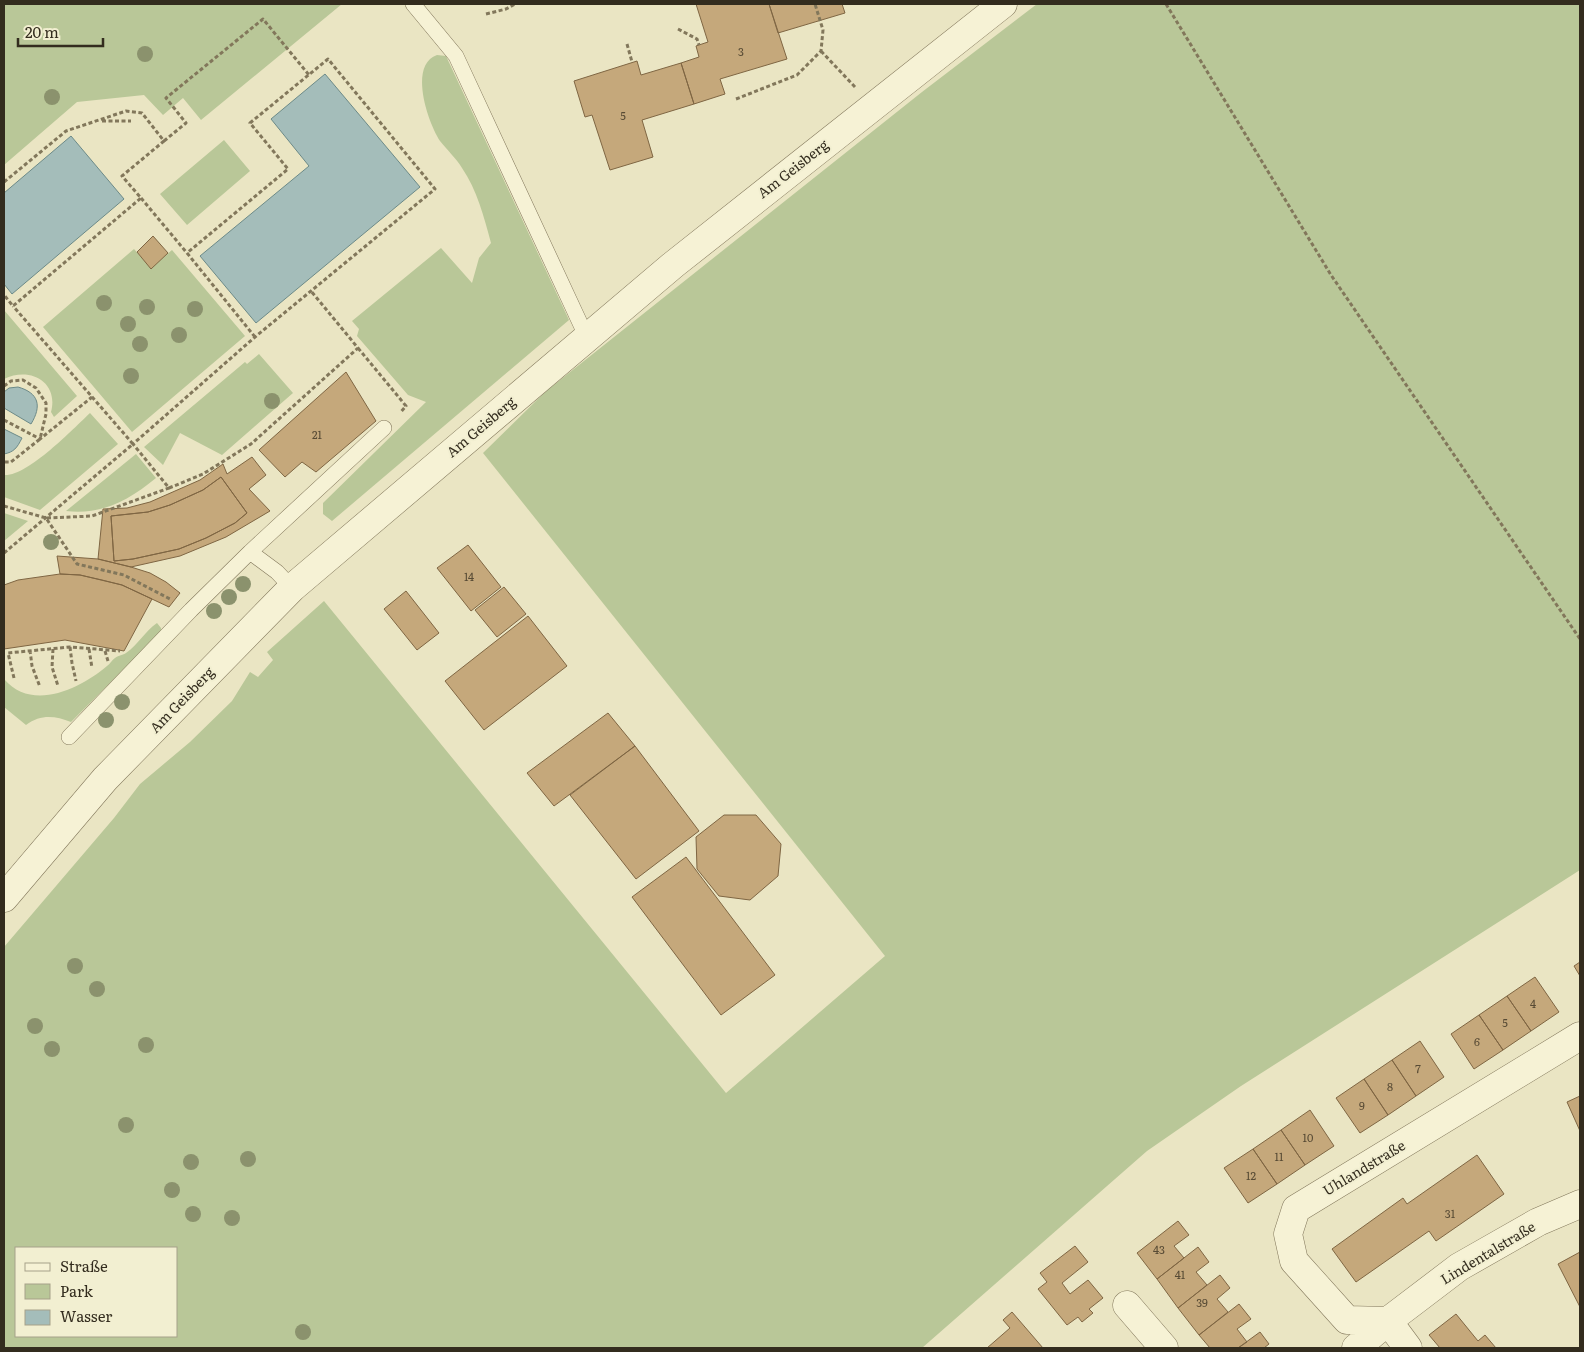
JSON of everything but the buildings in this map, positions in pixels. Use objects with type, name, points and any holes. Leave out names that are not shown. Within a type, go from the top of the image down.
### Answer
[{"type":"street","name":"Am Geisberg","points":[[4,898],[105,779],[292,588],[673,266],[1003,4]]},
{"type":"street","name":"Uhlandstraße","points":[[1388,1321],[1347,1320],[1294,1261],[1288,1234],[1296,1209],[1580,1036]]},
{"type":"street","name":"Lindentalstraße","points":[[1356,1348],[1459,1267],[1538,1222],[1580,1204]]},
{"type":"street","points":[[1127,1305],[1164,1348]]},
{"type":"street","points":[[1388,1321],[1408,1348]]},
{"type":"lane","points":[[413,4],[456,56],[587,338]]},
{"type":"lane","points":[[69,737],[250,552],[384,428]]},
{"type":"lane","points":[[250,552],[276,572],[292,588]]},
{"type":"path","points":[[486,14],[506,9],[515,4]]},
{"type":"path","points":[[736,99],[797,76],[821,51],[823,30],[815,4]]},
{"type":"path","points":[[1166,4],[1331,275],[1580,639]]},
{"type":"path","points":[[255,337],[188,253],[122,176],[186,123],[166,98],[263,19],[309,75]]},
{"type":"path","points":[[678,29],[697,39],[699,45]]},
{"type":"path","points":[[627,44],[632,62]]},
{"type":"path","points":[[821,51],[873,106]]},
{"type":"path","points":[[4,553],[133,444],[255,337],[435,189],[328,59],[250,123],[288,169],[188,253]]},
{"type":"path","points":[[4,182],[66,131],[126,111],[142,113],[164,141]]},
{"type":"path","points":[[99,121],[131,121]]},
{"type":"path","points":[[13,306],[141,198]]},
{"type":"path","points":[[311,291],[406,406],[384,428]]},
{"type":"path","points":[[4,295],[169,488]]},
{"type":"path","points":[[4,506],[46,518],[92,516],[203,474],[251,444],[358,348]]},
{"type":"path","points":[[4,386],[11,381],[23,380],[36,388],[46,403],[46,414],[40,440]]},
{"type":"path","points":[[4,462],[10,462],[25,452],[92,397]]},
{"type":"path","points":[[4,420],[18,426],[40,440]]},
{"type":"path","points":[[46,518],[77,564],[124,575],[192,610]]},
{"type":"path","points":[[70,647],[76,681]]},
{"type":"path","points":[[14,678],[8,653],[70,647],[124,652]]},
{"type":"path","points":[[52,649],[52,667],[58,686]]},
{"type":"path","points":[[89,649],[92,668]]},
{"type":"path","points":[[30,650],[32,666],[40,687]]},
{"type":"path","points":[[105,651],[108,661]]},
{"type":"green space","points":[[4,4],[342,4],[201,120],[183,98],[163,115],[144,95],[77,102],[4,165]]},
{"type":"green space","points":[[1037,4],[1580,4],[1580,870],[1241,1086],[1147,1151],[922,1348],[4,1348],[4,947],[114,818],[140,784],[190,742],[232,701],[250,672],[258,677],[273,660],[267,652],[324,601],[726,1093],[885,956],[483,453],[545,392],[922,92]]},
{"type":"green space","points":[[437,55],[446,56],[569,320],[332,521],[323,514],[323,503],[426,402],[408,395],[357,336],[359,329],[352,321],[441,248],[472,283],[479,258],[491,243],[472,185],[460,164],[435,133],[426,109],[422,82],[424,70],[428,61]]},
{"type":"green space","points":[[224,140],[250,171],[187,225],[160,194]]},
{"type":"green space","points":[[134,249],[151,268],[172,250],[245,336],[132,432],[43,327]]},
{"type":"green space","points":[[4,310],[77,396],[54,417],[51,412],[51,392],[40,379],[23,374],[4,379]]},
{"type":"green space","points":[[259,354],[293,393],[222,455],[180,433],[163,465],[144,447],[245,362],[247,364]]},
{"type":"green space","points":[[90,413],[118,444],[40,510],[4,497],[4,475],[14,474],[37,460]]},
{"type":"green space","points":[[136,454],[156,478],[125,500],[114,505],[91,511],[66,511]]},
{"type":"green space","points":[[4,513],[28,521],[4,541]]},
{"type":"green space","points":[[157,623],[161,628],[161,632],[71,722],[48,717],[37,719],[26,725],[4,707],[4,679],[15,689],[28,694],[56,694],[70,689],[96,675],[115,658],[126,653]]},
{"type":"water","points":[[325,74],[420,187],[256,323],[200,256],[309,166],[271,119]]},
{"type":"water","points":[[71,136],[124,199],[12,294],[4,284],[4,193]]},
{"type":"water","points":[[18,387],[30,393],[36,401],[37,411],[31,424],[4,408],[4,392],[9,388]]},
{"type":"water","points":[[4,429],[22,438],[15,449],[4,454]]}]
